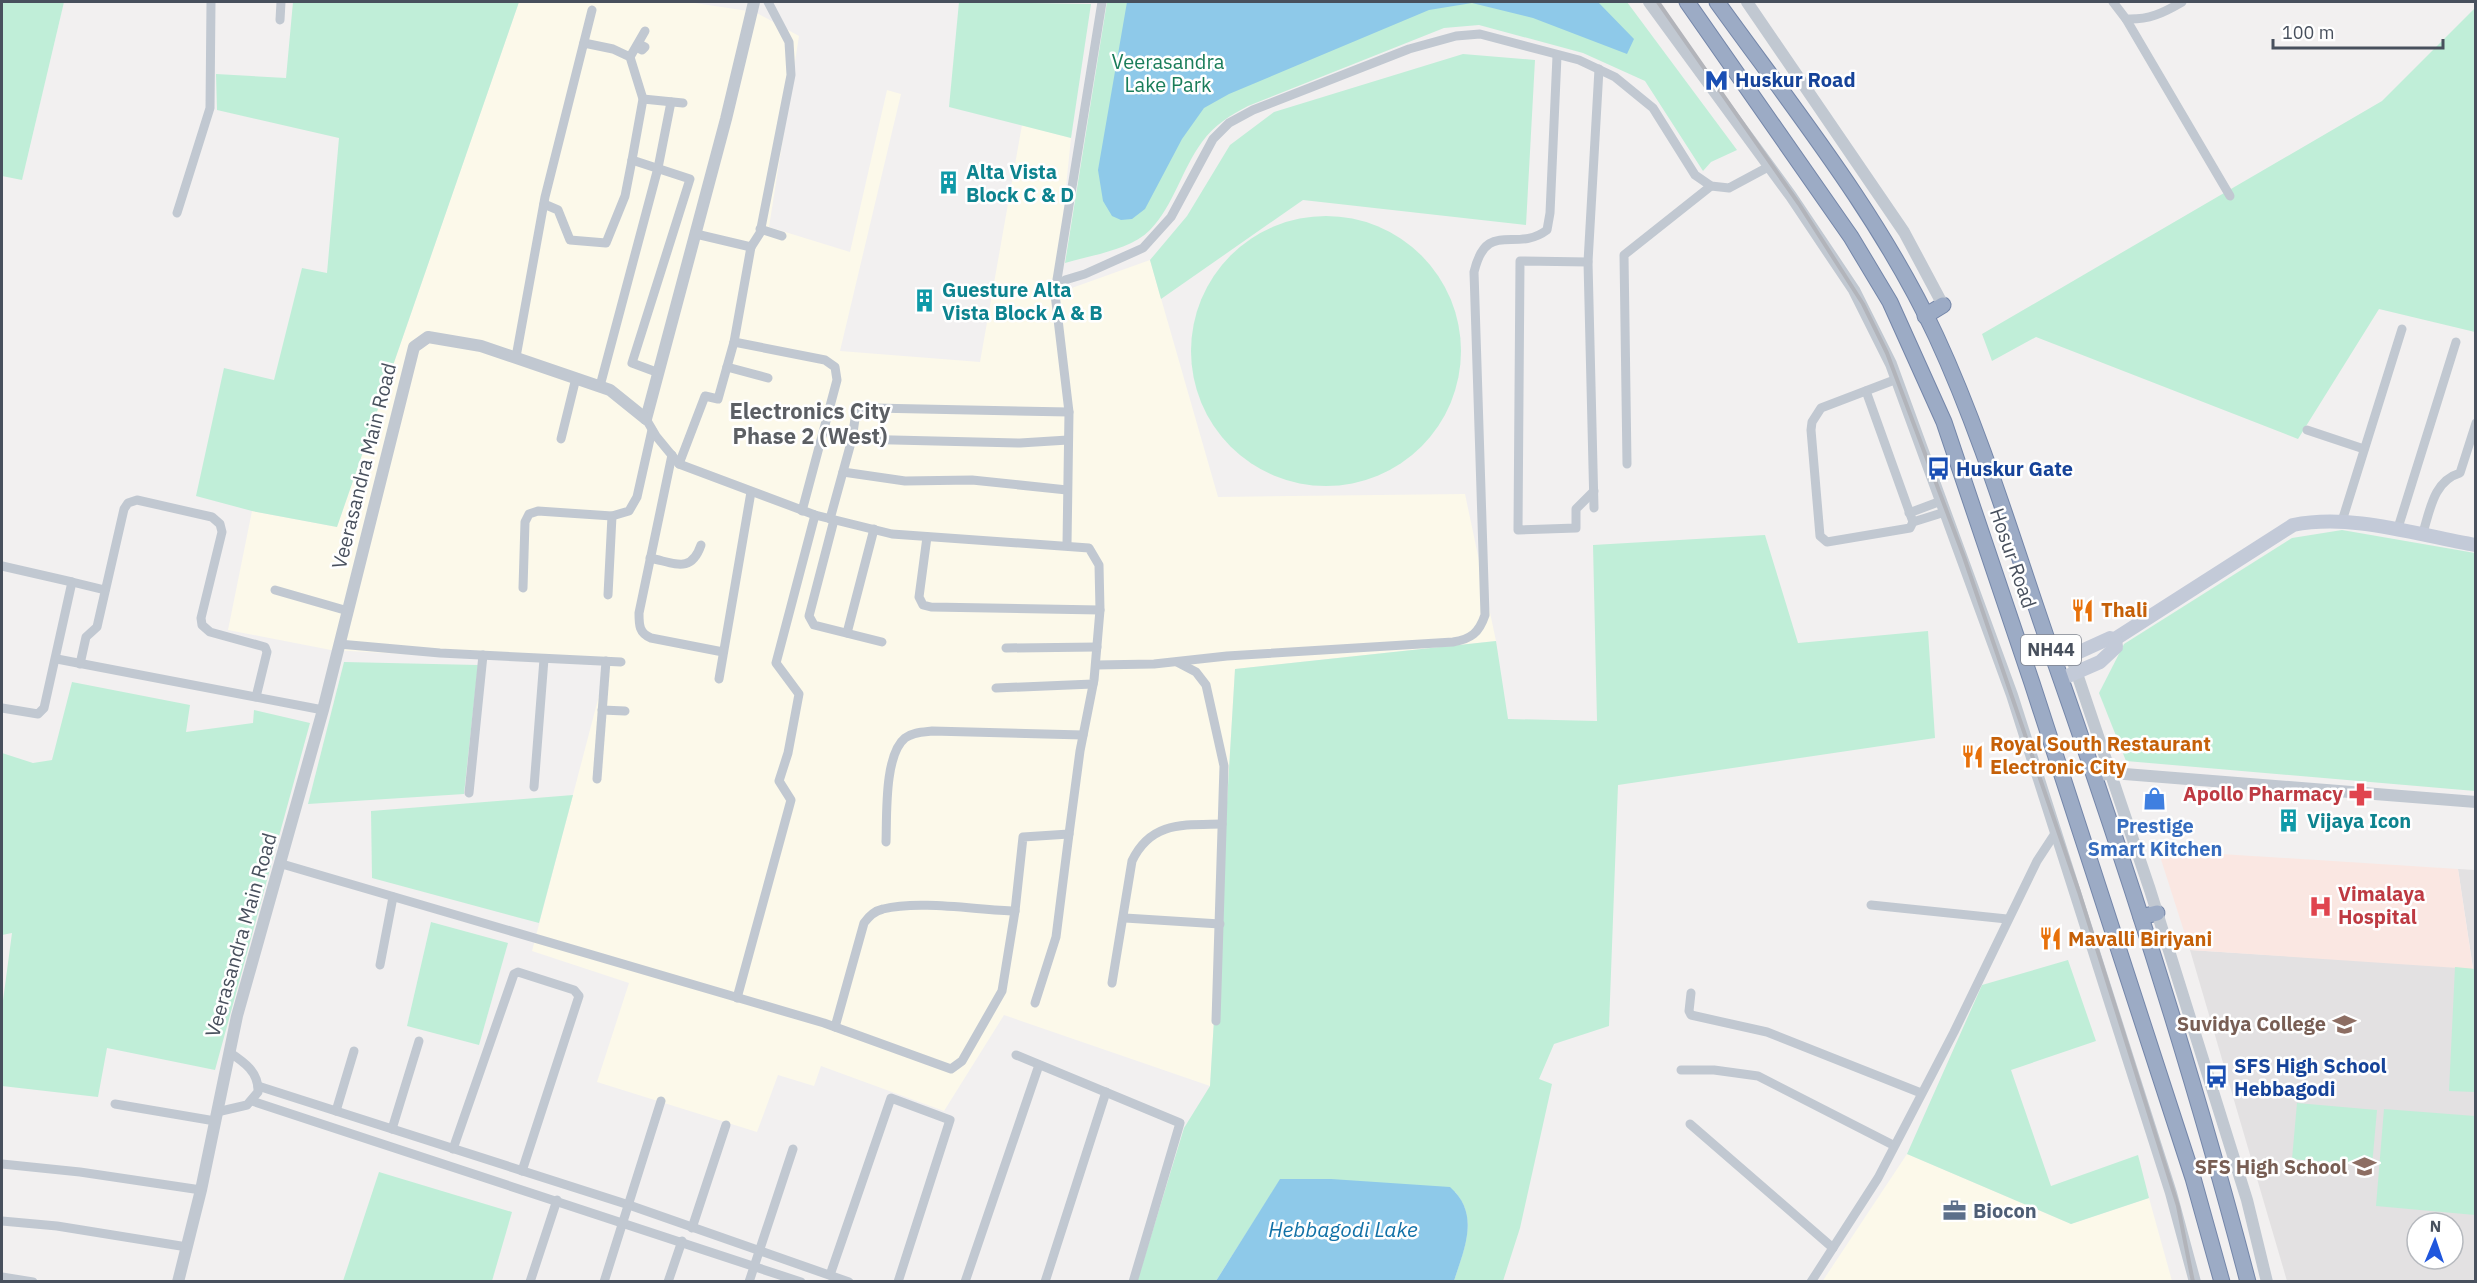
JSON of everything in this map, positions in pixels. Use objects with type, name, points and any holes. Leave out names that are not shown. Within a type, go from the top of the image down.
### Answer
[{"type":"highway","name":"Hosur Road","points":[[1688,2],[1863,256],[1890,302],[1944,422],[2032,683],[2189,1167],[2222,1281]]},
{"type":"highway","name":"Hosur Road","points":[[1718,2],[1894,257],[1925,316],[1983,450],[2141,917],[2248,1281]]},
{"type":"highway","points":[[1925,316],[1943,305]]},
{"type":"highway","points":[[2141,917],[2157,913]]},
{"type":"main road","points":[[2055,663],[2110,638],[2115,639],[2293,525],[2315,521],[2342,521],[2475,545]]},
{"type":"main road","points":[[2061,679],[2106,658],[2116,647],[2115,639]]},
{"type":"street","points":[[177,213],[210,108],[211,2]]},
{"type":"street","points":[[280,20],[281,2]]},
{"type":"street","points":[[523,588],[525,522],[530,513],[538,511],[612,516],[629,511],[634,505],[659,373],[754,2]]},
{"type":"street","points":[[768,2],[789,42],[791,75],[758,238],[751,247],[734,342],[718,399],[705,396],[679,464],[802,511],[874,530],[991,543],[1067,544],[1089,548],[1099,565],[1100,610],[1096,665],[1083,735],[1056,937],[1035,1003]]},
{"type":"street","points":[[1067,544],[1069,412],[1055,294],[1102,2]]},
{"type":"street","points":[[1649,2],[1770,166],[1854,290],[1897,379],[2012,695],[2171,1193],[2195,1281]]},
{"type":"street","points":[[1747,2],[1904,232],[1943,305]]},
{"type":"street","points":[[2113,2],[2126,19],[2230,196]]},
{"type":"street","points":[[2126,19],[2152,18],[2182,2]]},
{"type":"street","points":[[516,357],[544,204],[592,10]]},
{"type":"street","points":[[544,204],[558,210],[570,240],[606,243],[625,196],[632,160],[643,99],[630,57],[645,31]]},
{"type":"street","points":[[1055,294],[1065,280],[1085,274],[1143,248],[1171,217],[1213,139],[1229,123],[1253,110],[1409,48],[1456,36],[1480,34],[1524,44],[1557,56],[1579,60],[1615,77],[1653,108],[1695,175],[1711,186],[1729,188],[1770,166]]},
{"type":"street","points":[[584,43],[613,49],[630,57]]},
{"type":"street","points":[[1096,665],[1178,662],[1227,656],[1453,642],[1474,636],[1481,627],[1485,615],[1474,272],[1479,252],[1490,242],[1536,238],[1547,230],[1551,213],[1557,56]]},
{"type":"street","points":[[1594,508],[1588,262],[1599,69]]},
{"type":"street","points":[[643,99],[683,103]]},
{"type":"street","points":[[600,386],[658,168],[671,102]]},
{"type":"street","points":[[632,160],[690,179],[632,363],[659,373]]},
{"type":"street","points":[[1627,464],[1624,255],[1711,186]]},
{"type":"street","points":[[760,229],[782,236]]},
{"type":"street","points":[[696,234],[751,247]]},
{"type":"street","points":[[1588,262],[1520,261],[1518,530],[1576,528],[1576,509],[1594,491]]},
{"type":"street","points":[[2342,521],[2402,329]]},
{"type":"street","name":"Veerasandra Main Road","points":[[178,1281],[201,1190],[229,1052],[323,710],[414,347],[428,337],[481,346],[600,386],[619,396],[649,425],[679,464]]},
{"type":"street","points":[[734,342],[825,360],[835,367],[837,380],[802,511]]},
{"type":"street","points":[[2397,531],[2456,342]]},
{"type":"street","points":[[727,367],[768,378]]},
{"type":"street","points":[[561,439],[576,378]]},
{"type":"street","points":[[1866,391],[1911,518],[1910,528],[1827,542],[1820,536],[1812,422],[1821,408],[1897,379]]},
{"type":"street","points":[[882,642],[814,625],[809,616],[858,414],[873,408],[1069,412]]},
{"type":"street","points":[[2422,536],[2438,487],[2449,476],[2460,473],[2475,423]]},
{"type":"street","points":[[2307,430],[2364,449]]},
{"type":"street","points":[[852,439],[1020,443],[1068,440]]},
{"type":"street","points":[[672,455],[639,613],[639,627],[644,635],[723,652]]},
{"type":"street","points":[[843,472],[905,481],[972,480],[1067,490]]},
{"type":"street","points":[[719,679],[751,492]]},
{"type":"street","points":[[80,664],[86,637],[97,627],[124,509],[128,502],[137,500],[212,517],[220,524],[222,532],[201,618],[202,625],[210,632],[265,646],[267,652],[256,697]]},
{"type":"street","points":[[1911,518],[1943,506]]},
{"type":"street","points":[[737,998],[791,800],[779,781],[788,753],[799,694],[777,663],[815,515]]},
{"type":"street","points":[[608,595],[612,516]]},
{"type":"street","points":[[847,633],[874,530]]},
{"type":"street","points":[[927,537],[919,597],[922,605],[1100,610]]},
{"type":"street","points":[[650,558],[684,565],[696,559],[701,545]]},
{"type":"street","points":[[2,566],[105,590]]},
{"type":"street","points":[[2,708],[38,714],[44,708],[57,659],[72,582]]},
{"type":"street","points":[[275,590],[348,611]]},
{"type":"street","points":[[339,644],[483,656],[621,662]]},
{"type":"street","points":[[1006,648],[1097,647]]},
{"type":"street","points":[[468,793],[483,656]]},
{"type":"street","points":[[2071,656],[2157,913],[2247,1200],[2267,1281]]},
{"type":"street","points":[[57,659],[323,710]]},
{"type":"street","points":[[534,787],[544,659]]},
{"type":"street","points":[[597,779],[606,661]]},
{"type":"street","points":[[1178,662],[1196,672],[1206,685],[1224,766],[1216,1021]]},
{"type":"street","points":[[996,688],[1093,684]]},
{"type":"street","points":[[602,710],[625,711]]},
{"type":"street","points":[[886,842],[889,776],[896,751],[904,739],[915,733],[932,731],[1083,735]]},
{"type":"street","points":[[2094,776],[2112,773],[2475,802]]},
{"type":"street","points":[[1112,983],[1125,918],[1132,861],[1139,847],[1149,837],[1168,828],[1182,825],[1222,824]]},
{"type":"street","points":[[1811,1281],[1878,1178],[1893,1144],[1954,1032],[2007,919],[2056,832]]},
{"type":"street","points":[[282,864],[835,1027],[951,1069],[962,1061],[1002,991],[1015,911],[1023,837],[1069,834]]},
{"type":"street","points":[[380,965],[393,897]]},
{"type":"street","points":[[1871,905],[2007,919]]},
{"type":"street","points":[[835,1027],[864,923],[870,914],[882,909],[908,907],[1015,911]]},
{"type":"street","points":[[1125,918],[1220,924]]},
{"type":"street","points":[[453,1149],[514,974],[518,972],[563,986],[574,990],[579,996],[522,1171]]},
{"type":"street","points":[[1691,993],[1689,1011],[1691,1015],[1767,1032],[1921,1093]]},
{"type":"street","points":[[392,1129],[419,1041]]},
{"type":"street","points":[[336,1111],[354,1051]]},
{"type":"street","points":[[115,1104],[216,1117],[252,1101],[256,1097],[258,1086],[253,1071],[229,1052]]},
{"type":"street","points":[[1016,1055],[1180,1123],[1133,1281]]},
{"type":"street","points":[[965,1281],[1039,1065]]},
{"type":"street","points":[[1681,1070],[1714,1070],[1758,1076],[1893,1144]]},
{"type":"street","points":[[258,1086],[629,1205],[759,1252],[849,1281]]},
{"type":"street","points":[[1045,1281],[1106,1092]]},
{"type":"street","points":[[830,1275],[891,1098],[950,1120],[898,1281]]},
{"type":"street","points":[[252,1101],[801,1281]]},
{"type":"street","points":[[604,1281],[661,1101]]},
{"type":"street","points":[[321,1123],[327,1108]]},
{"type":"street","points":[[1690,1124],[1833,1248]]},
{"type":"street","points":[[692,1228],[726,1125]]},
{"type":"street","points":[[749,1281],[793,1149]]},
{"type":"street","points":[[2,1164],[80,1172],[201,1190]]},
{"type":"street","points":[[530,1281],[557,1200]]},
{"type":"street","points":[[2,1221],[187,1247]]},
{"type":"street","points":[[668,1281],[682,1241]]},
{"type":"street","points":[[2,1277],[33,1281]]},
{"type":"shaded area","points":[[519,2],[688,2],[755,12],[799,36],[769,227],[850,252],[887,90],[901,94],[840,351],[980,362],[1022,125],[1071,138],[1055,294],[1150,260],[1218,497],[1465,494],[1496,641],[1235,669],[1210,1086],[1004,1015],[944,1111],[821,1066],[814,1086],[778,1075],[757,1132],[597,1082],[629,983],[532,951],[607,665],[331,650],[228,630],[252,511],[337,527]]},
{"type":"shaded area","name":"Vimalaya Hospital","points":[[2158,850],[2458,869],[2473,969],[2190,950]]},
{"type":"shaded area","name":"Suvidya College","points":[[2458,869],[2475,870],[2475,1281],[2287,1281],[2190,950],[2473,968]]},
{"type":"shaded area","name":"Biocon","points":[[1907,1154],[2071,1224],[2149,1198],[2172,1281],[1822,1282]]},
{"type":"green space","points":[[2,2],[64,2],[22,180],[2,176]]},
{"type":"green space","points":[[293,2],[519,2],[337,527],[252,511],[196,496],[224,368],[274,380],[302,268],[327,273],[339,138],[217,110],[216,74],[286,78]]},
{"type":"green space","points":[[959,2],[1091,4],[1071,138],[949,107]]},
{"type":"green space","name":"Veerasandra Lake Park","points":[[1107,2],[1627,2],[1737,150],[1711,162],[1703,171],[1645,81],[1583,53],[1479,25],[1444,28],[1248,106],[1229,117],[1212,130],[1202,142],[1165,210],[1150,230],[1142,237],[1121,247],[1065,263]]},
{"type":"green space","points":[[2475,8],[2475,332],[2379,309],[2298,439],[2036,337],[1992,361],[1982,334],[2382,101]]},
{"type":"green space","points":[[1463,54],[1535,60],[1526,225],[1303,200],[1161,299],[1150,260],[1187,216],[1230,145],[1274,112]]},
{"type":"green space","points":[[1313,216],[1339,216],[1378,226],[1401,238],[1422,255],[1439,276],[1451,299],[1459,325],[1461,351],[1459,377],[1451,403],[1439,426],[1422,447],[1401,464],[1365,481],[1339,486],[1313,486],[1287,481],[1262,470],[1240,456],[1221,437],[1207,415],[1196,390],[1191,364],[1191,338],[1196,312],[1207,287],[1221,265],[1240,246],[1262,232],[1287,221]]},
{"type":"green space","points":[[2342,530],[2475,553],[2475,791],[2126,761],[2099,693],[2124,644],[2292,538]]},
{"type":"green space","points":[[1765,535],[1798,643],[1928,631],[1935,738],[1618,785],[1609,1026],[1554,1044],[1539,1079],[1552,1084],[1520,1228],[1503,1281],[1454,1281],[1465,1247],[1468,1224],[1462,1202],[1455,1192],[1280,1180],[1216,1281],[1137,1282],[1184,1128],[1210,1086],[1235,669],[1496,641],[1508,719],[1597,721],[1593,545]]},
{"type":"green space","points":[[344,662],[478,665],[464,794],[308,804]]},
{"type":"green space","points":[[72,682],[190,705],[186,732],[253,723],[254,710],[310,723],[215,1070],[107,1048],[98,1097],[2,1086],[2,1008],[12,933],[2,935],[2,753],[33,763],[52,760]]},
{"type":"green space","points":[[573,795],[539,923],[372,878],[371,811]]},
{"type":"green space","points":[[431,922],[508,943],[479,1045],[407,1026]]},
{"type":"green space","points":[[2068,960],[2096,1041],[2011,1070],[2051,1186],[2138,1155],[2149,1198],[2071,1224],[1907,1154],[1982,985]]},
{"type":"green space","points":[[2455,967],[2475,969],[2475,1092],[2449,1091]]},
{"type":"green space","points":[[2297,1103],[2377,1110],[2372,1166],[2292,1159]]},
{"type":"green space","points":[[2384,1109],[2475,1116],[2475,1215],[2465,1214],[2465,1211],[2431,1211],[2376,1206]]},
{"type":"green space","points":[[379,1172],[512,1212],[492,1281],[343,1281]]},
{"type":"water","points":[[1127,2],[1598,2],[1634,39],[1627,54],[1533,18],[1472,3],[1429,10],[1229,94],[1204,108],[1182,139],[1145,209],[1132,219],[1121,220],[1112,216],[1103,201],[1098,170]]},
{"type":"water","name":"Hebbagodi Lake","points":[[1280,1179],[1331,1179],[1450,1187],[1459,1197],[1468,1220],[1465,1244],[1454,1281],[1216,1281]]},
{"type":"railway","points":[[1658,2],[1799,204],[1863,304],[1887,353],[1964,557],[2079,892],[2178,1206],[2193,1282]]},
{"type":"place","name":"Huskur Road","points":[[1717,80]]},
{"type":"place","name":"Alta Vista Block C & D","points":[[948,183]]},
{"type":"place","name":"Guesture Alta Vista Block A & B","points":[[924,301]]},
{"type":"place","name":"Huskur Gate","points":[[1938,469]]},
{"type":"place","name":"Thali","points":[[2083,610]]},
{"type":"place","name":"Royal South Restaurant Electronic City","points":[[1972,756]]},
{"type":"place","name":"Apollo Pharmacy","points":[[2361,794]]},
{"type":"place","name":"Prestige Smart Kitchen","points":[[2155,798]]},
{"type":"place","name":"Vijaya Icon","points":[[2289,821]]},
{"type":"place","name":"Vimalaya Hospital","points":[[2320,906]]},
{"type":"place","name":"Mavalli Biriyani","points":[[2050,939]]},
{"type":"place","name":"Suvidya College","points":[[2344,1024]]},
{"type":"place","name":"SFS High School Hebbagodi","points":[[2216,1077]]},
{"type":"place","name":"SFS High School","points":[[2365,1167]]},
{"type":"place","name":"Biocon","points":[[1955,1211]]},
{"type":"district","name":"Electronics City Phase 2 (West)","points":[[810,424]]}]
